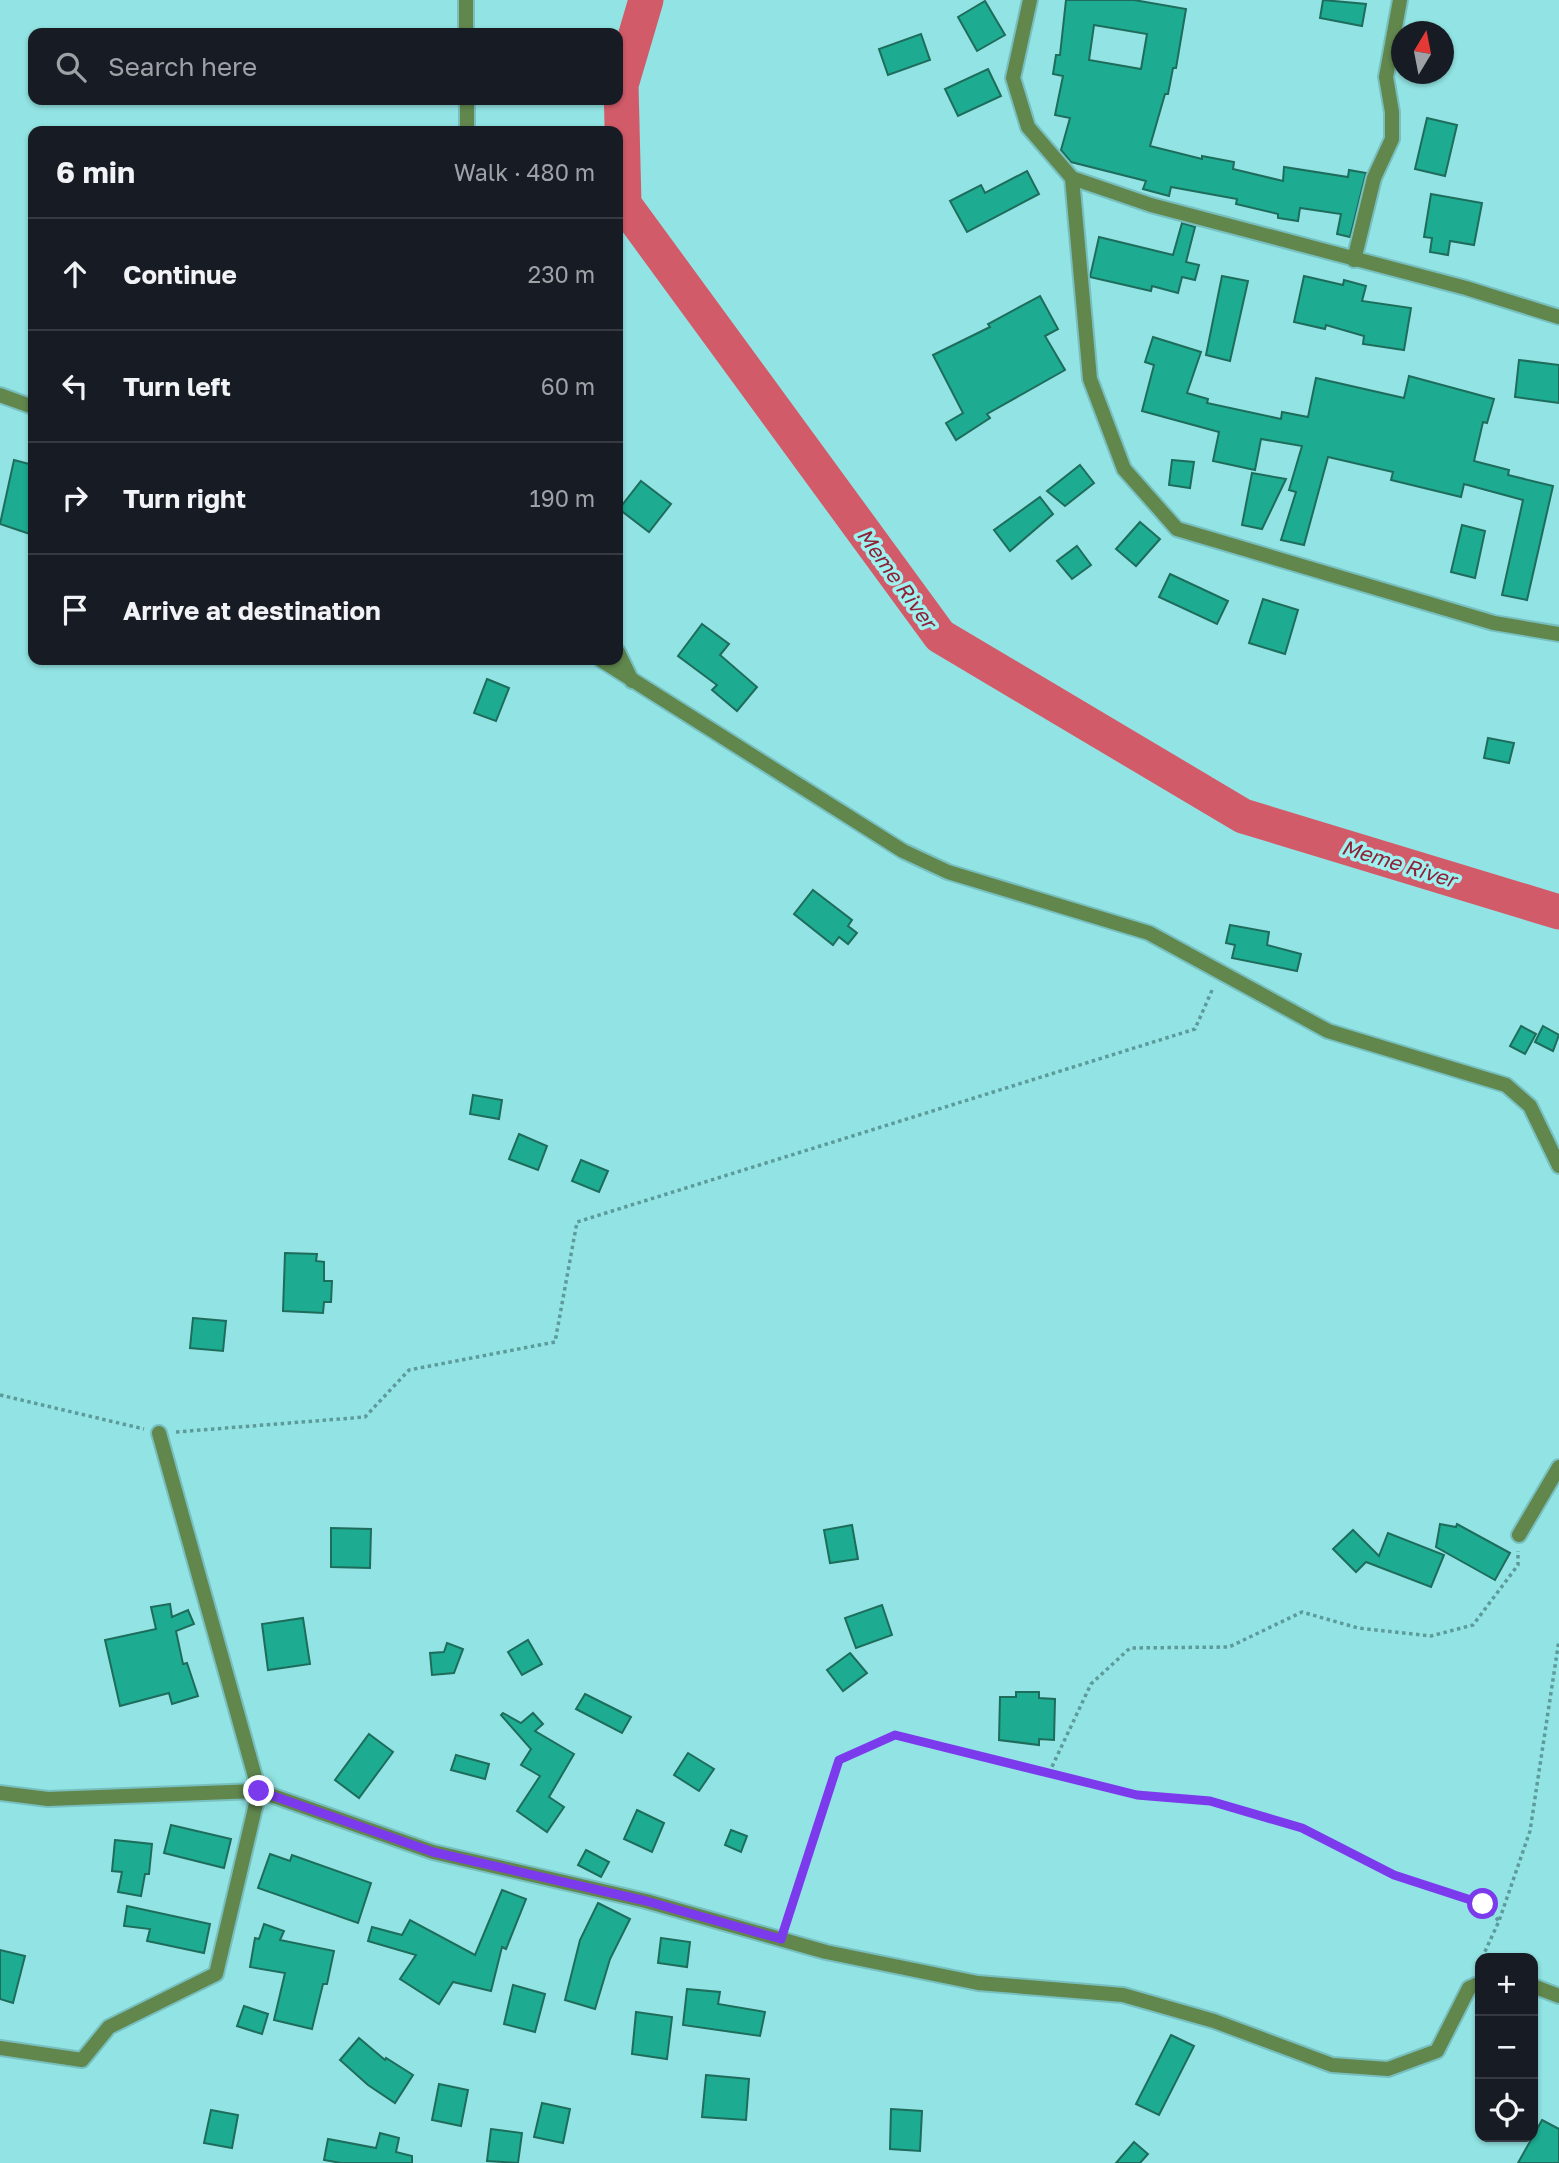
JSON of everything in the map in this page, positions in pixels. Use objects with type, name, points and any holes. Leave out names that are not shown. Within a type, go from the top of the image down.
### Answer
[{"type":"street","points":[[466,0],[466,28]]},
{"type":"street","points":[[1030,0],[1013,78],[1028,127],[1072,178],[1151,205],[1466,288],[1559,317]]},
{"type":"street","points":[[1354,260],[1374,178],[1392,139],[1392,112],[1386,77],[1401,0]]},
{"type":"street","points":[[467,105],[467,126]]},
{"type":"street","points":[[1072,178],[1090,379],[1124,469],[1177,529],[1494,623],[1559,634]]},
{"type":"street","points":[[0,395],[28,405]]},
{"type":"street","points":[[623,662],[633,682]]},
{"type":"street","points":[[608,665],[903,851],[948,872],[1149,933],[1328,1031],[1506,1085],[1530,1106],[1559,1166]]},
{"type":"street","points":[[0,2048],[82,2060],[109,2027],[216,1974],[259,1791],[159,1433]]},
{"type":"street","points":[[1519,1535],[1559,1467]]},
{"type":"street","points":[[0,1793],[48,1799],[259,1791],[433,1852],[646,1901],[826,1952],[978,1983],[1123,1995],[1214,2021],[1332,2066],[1388,2070],[1437,2051],[1469,1987],[1475,1985]]},
{"type":"street","points":[[1538,1988],[1559,1996]]},
{"type":"path","points":[[0,1395],[159,1433],[365,1417],[409,1370],[555,1342],[577,1222],[1195,1029],[1220,972]]},
{"type":"path","points":[[1049,1773],[1091,1684],[1130,1648],[1229,1647],[1302,1612],[1358,1628],[1431,1636],[1474,1625],[1518,1565],[1519,1535]]},
{"type":"path","points":[[1484,1953],[1499,1921],[1530,1831],[1559,1640]]},
{"type":"path","points":[[781,1939],[839,1760],[895,1735],[1137,1795],[1210,1801],[1302,1828],[1394,1875],[1483,1904],[1499,1921]]},
{"type":"building","points":[[1066,0],[1134,0],[1186,9],[1176,68],[1173,68],[1168,94],[1165,94],[1150,146],[1202,159],[1202,156],[1234,162],[1233,169],[1283,181],[1284,167],[1348,177],[1349,170],[1366,173],[1350,237],[1337,234],[1341,214],[1300,208],[1298,221],[1278,218],[1278,214],[1236,204],[1237,199],[1171,187],[1169,196],[1143,189],[1146,181],[1071,162],[1061,150],[1070,118],[1055,115],[1063,76],[1053,74],[1056,55],[1060,55]],"holes":[[[1094,25],[1147,34],[1141,69],[1089,60]]]},
{"type":"building","points":[[1323,0],[1366,4],[1362,26],[1320,18]]},
{"type":"building","points":[[985,1],[1005,35],[977,51],[958,17]]},
{"type":"building","points":[[921,34],[930,60],[888,75],[879,49]]},
{"type":"building","points":[[988,69],[1001,96],[958,116],[945,89]]},
{"type":"building","points":[[1427,118],[1457,125],[1445,176],[1415,169]]},
{"type":"building","points":[[1027,171],[1039,194],[967,232],[950,201],[981,185],[985,193]]},
{"type":"building","points":[[1431,194],[1482,203],[1474,245],[1450,241],[1448,255],[1430,252],[1432,238],[1424,237]]},
{"type":"building","points":[[1182,223],[1195,227],[1186,262],[1199,265],[1195,280],[1182,277],[1178,293],[1152,286],[1151,291],[1090,277],[1099,237],[1173,255]]},
{"type":"building","points":[[1222,276],[1248,281],[1230,361],[1206,355]]},
{"type":"building","points":[[1304,276],[1343,285],[1344,280],[1366,286],[1362,301],[1411,308],[1404,350],[1363,344],[1364,336],[1326,325],[1325,329],[1294,322]]},
{"type":"building","points":[[1040,296],[1058,329],[1045,336],[1065,370],[987,414],[990,418],[956,440],[946,423],[963,413],[933,355],[990,327],[988,324]]},
{"type":"building","points":[[1153,337],[1201,352],[1187,393],[1208,399],[1207,403],[1281,419],[1282,412],[1308,417],[1316,378],[1404,398],[1409,376],[1494,399],[1487,423],[1483,422],[1474,461],[1509,470],[1508,475],[1553,486],[1527,600],[1502,595],[1523,500],[1464,484],[1461,497],[1391,480],[1393,472],[1328,457],[1304,545],[1281,540],[1296,492],[1289,490],[1302,446],[1261,439],[1255,470],[1213,461],[1219,432],[1142,411],[1154,365],[1145,362]]},
{"type":"building","points":[[1519,360],[1559,365],[1559,403],[1515,397]]},
{"type":"building","points":[[14,460],[28,464],[28,533],[0,524]]},
{"type":"building","points":[[1172,460],[1194,462],[1190,488],[1169,485]]},
{"type":"building","points":[[1080,465],[1094,483],[1065,506],[1047,491]]},
{"type":"building","points":[[1252,473],[1286,479],[1262,529],[1242,525]]},
{"type":"building","points":[[641,481],[671,504],[649,532],[623,512],[623,504]]},
{"type":"building","points":[[1040,497],[1053,514],[1010,551],[994,530]]},
{"type":"building","points":[[1140,522],[1160,539],[1136,566],[1116,549]]},
{"type":"building","points":[[1462,525],[1485,531],[1475,578],[1451,572]]},
{"type":"building","points":[[1077,546],[1091,565],[1072,579],[1057,561]]},
{"type":"building","points":[[1170,574],[1228,601],[1217,624],[1159,597]]},
{"type":"building","points":[[1263,599],[1298,610],[1285,654],[1249,643]]},
{"type":"building","points":[[702,624],[729,644],[720,655],[757,687],[737,711],[712,690],[717,685],[678,656]]},
{"type":"building","points":[[487,679],[509,688],[496,721],[474,713]]},
{"type":"building","points":[[1488,738],[1514,743],[1509,763],[1484,758]]},
{"type":"building","points":[[813,890],[852,920],[848,926],[857,933],[848,944],[839,937],[833,945],[794,914]]},
{"type":"building","points":[[1230,925],[1269,932],[1267,945],[1301,954],[1297,971],[1232,958],[1235,945],[1226,943]]},
{"type":"building","points":[[1521,1026],[1536,1034],[1525,1054],[1510,1046]]},
{"type":"building","points":[[1543,1026],[1559,1035],[1553,1051],[1535,1042]]},
{"type":"building","points":[[473,1095],[502,1100],[499,1119],[470,1114]]},
{"type":"building","points":[[519,1134],[547,1146],[538,1170],[509,1159]]},
{"type":"building","points":[[581,1160],[608,1171],[599,1192],[572,1181]]},
{"type":"building","points":[[285,1253],[317,1254],[316,1261],[324,1262],[324,1281],[332,1281],[331,1302],[324,1302],[323,1313],[283,1311]]},
{"type":"building","points":[[193,1318],[226,1321],[223,1351],[190,1348]]},
{"type":"building","points":[[1440,1524],[1456,1527],[1457,1524],[1510,1553],[1495,1580],[1436,1547]]},
{"type":"building","points":[[852,1525],[858,1559],[830,1563],[824,1530]]},
{"type":"building","points":[[331,1528],[371,1529],[370,1568],[331,1567]]},
{"type":"building","points":[[1353,1530],[1379,1556],[1388,1533],[1444,1555],[1431,1587],[1366,1562],[1356,1572],[1333,1549]]},
{"type":"building","points":[[170,1604],[172,1617],[188,1610],[194,1624],[176,1631],[183,1664],[187,1663],[198,1696],[172,1704],[169,1693],[120,1706],[105,1640],[156,1629],[151,1607]]},
{"type":"building","points":[[882,1605],[892,1635],[856,1648],[845,1618]]},
{"type":"building","points":[[303,1618],[310,1664],[268,1670],[262,1624]]},
{"type":"building","points":[[528,1640],[542,1664],[522,1675],[508,1652]]},
{"type":"building","points":[[447,1643],[463,1649],[454,1673],[432,1675],[430,1653],[444,1652]]},
{"type":"building","points":[[850,1653],[867,1673],[843,1691],[827,1670]]},
{"type":"building","points":[[1016,1692],[1039,1692],[1039,1698],[1055,1699],[1054,1740],[1039,1739],[1039,1745],[999,1740],[1000,1697],[1016,1697]]},
{"type":"building","points":[[585,1694],[631,1717],[622,1733],[576,1709]]},
{"type":"building","points":[[503,1713],[521,1723],[533,1713],[543,1724],[535,1731],[574,1754],[549,1797],[564,1807],[547,1832],[517,1811],[540,1776],[521,1765],[531,1749],[501,1715]]},
{"type":"building","points":[[369,1734],[393,1752],[359,1798],[335,1780]]},
{"type":"building","points":[[688,1753],[714,1769],[699,1791],[674,1775]]},
{"type":"building","points":[[456,1755],[489,1764],[485,1779],[451,1770]]},
{"type":"building","points":[[637,1810],[664,1823],[652,1852],[624,1839]]},
{"type":"building","points":[[171,1825],[231,1839],[224,1868],[164,1853]]},
{"type":"building","points":[[731,1830],[747,1836],[741,1852],[725,1845]]},
{"type":"building","points":[[115,1840],[152,1844],[149,1874],[145,1874],[141,1896],[118,1892],[122,1872],[112,1871]]},
{"type":"building","points":[[586,1850],[609,1862],[601,1877],[578,1865]]},
{"type":"building","points":[[270,1854],[290,1861],[292,1855],[371,1883],[358,1923],[258,1888]]},
{"type":"building","points":[[502,1890],[526,1899],[506,1949],[502,1947],[491,1991],[453,1982],[439,2004],[400,1979],[416,1955],[368,1941],[372,1927],[402,1935],[410,1920],[475,1955]]},
{"type":"building","points":[[598,1903],[630,1919],[610,1959],[595,2009],[565,2000],[580,1940]]},
{"type":"building","points":[[127,1906],[210,1924],[204,1953],[147,1941],[150,1929],[124,1926]]},
{"type":"building","points":[[264,1924],[284,1931],[280,1940],[334,1951],[327,1984],[323,1984],[312,2029],[274,2020],[285,1973],[250,1967],[255,1938],[259,1939]]},
{"type":"building","points":[[661,1938],[690,1942],[687,1967],[658,1963]]},
{"type":"building","points":[[0,1950],[25,1956],[13,2003],[0,1999]]},
{"type":"building","points":[[513,1985],[545,1994],[535,2032],[504,2024]]},
{"type":"building","points":[[687,1989],[720,1992],[718,2004],[765,2012],[760,2036],[683,2025]]},
{"type":"building","points":[[244,2006],[268,2014],[262,2034],[237,2026]]},
{"type":"building","points":[[636,2012],[672,2017],[667,2059],[632,2054]]},
{"type":"building","points":[[1171,2035],[1194,2046],[1159,2115],[1136,2104]]},
{"type":"building","points":[[359,2038],[385,2060],[386,2058],[413,2075],[395,2103],[368,2085],[340,2060]]},
{"type":"building","points":[[706,2075],[749,2079],[746,2120],[702,2117]]},
{"type":"building","points":[[439,2084],[468,2090],[461,2126],[432,2120]]},
{"type":"building","points":[[542,2103],[570,2109],[563,2143],[534,2137]]},
{"type":"building","points":[[891,2109],[922,2111],[920,2151],[890,2149]]},
{"type":"building","points":[[211,2110],[238,2115],[232,2148],[204,2143]]},
{"type":"building","points":[[1542,2120],[1559,2129],[1559,2163],[1518,2163],[1530,2142],[1538,2142],[1538,2127]]},
{"type":"building","points":[[491,2129],[522,2133],[518,2163],[487,2161]]},
{"type":"building","points":[[380,2133],[399,2138],[396,2152],[412,2156],[412,2163],[341,2163],[324,2160],[328,2139],[376,2148]]},
{"type":"building","points":[[1134,2142],[1148,2154],[1140,2163],[1116,2163]]},
{"type":"waterway","name":"Meme River","points":[[623,78],[646,0]]},
{"type":"waterway","name":"Meme River","points":[[622,105],[622,126]]},
{"type":"waterway","name":"Meme River","points":[[623,164],[624,204],[940,636],[1243,816],[1559,912]]},
{"type":"route","points":[[259,1791],[433,1852],[646,1901],[781,1939],[839,1760],[895,1735],[1137,1795],[1210,1801],[1302,1828],[1394,1875],[1483,1904]]}]
